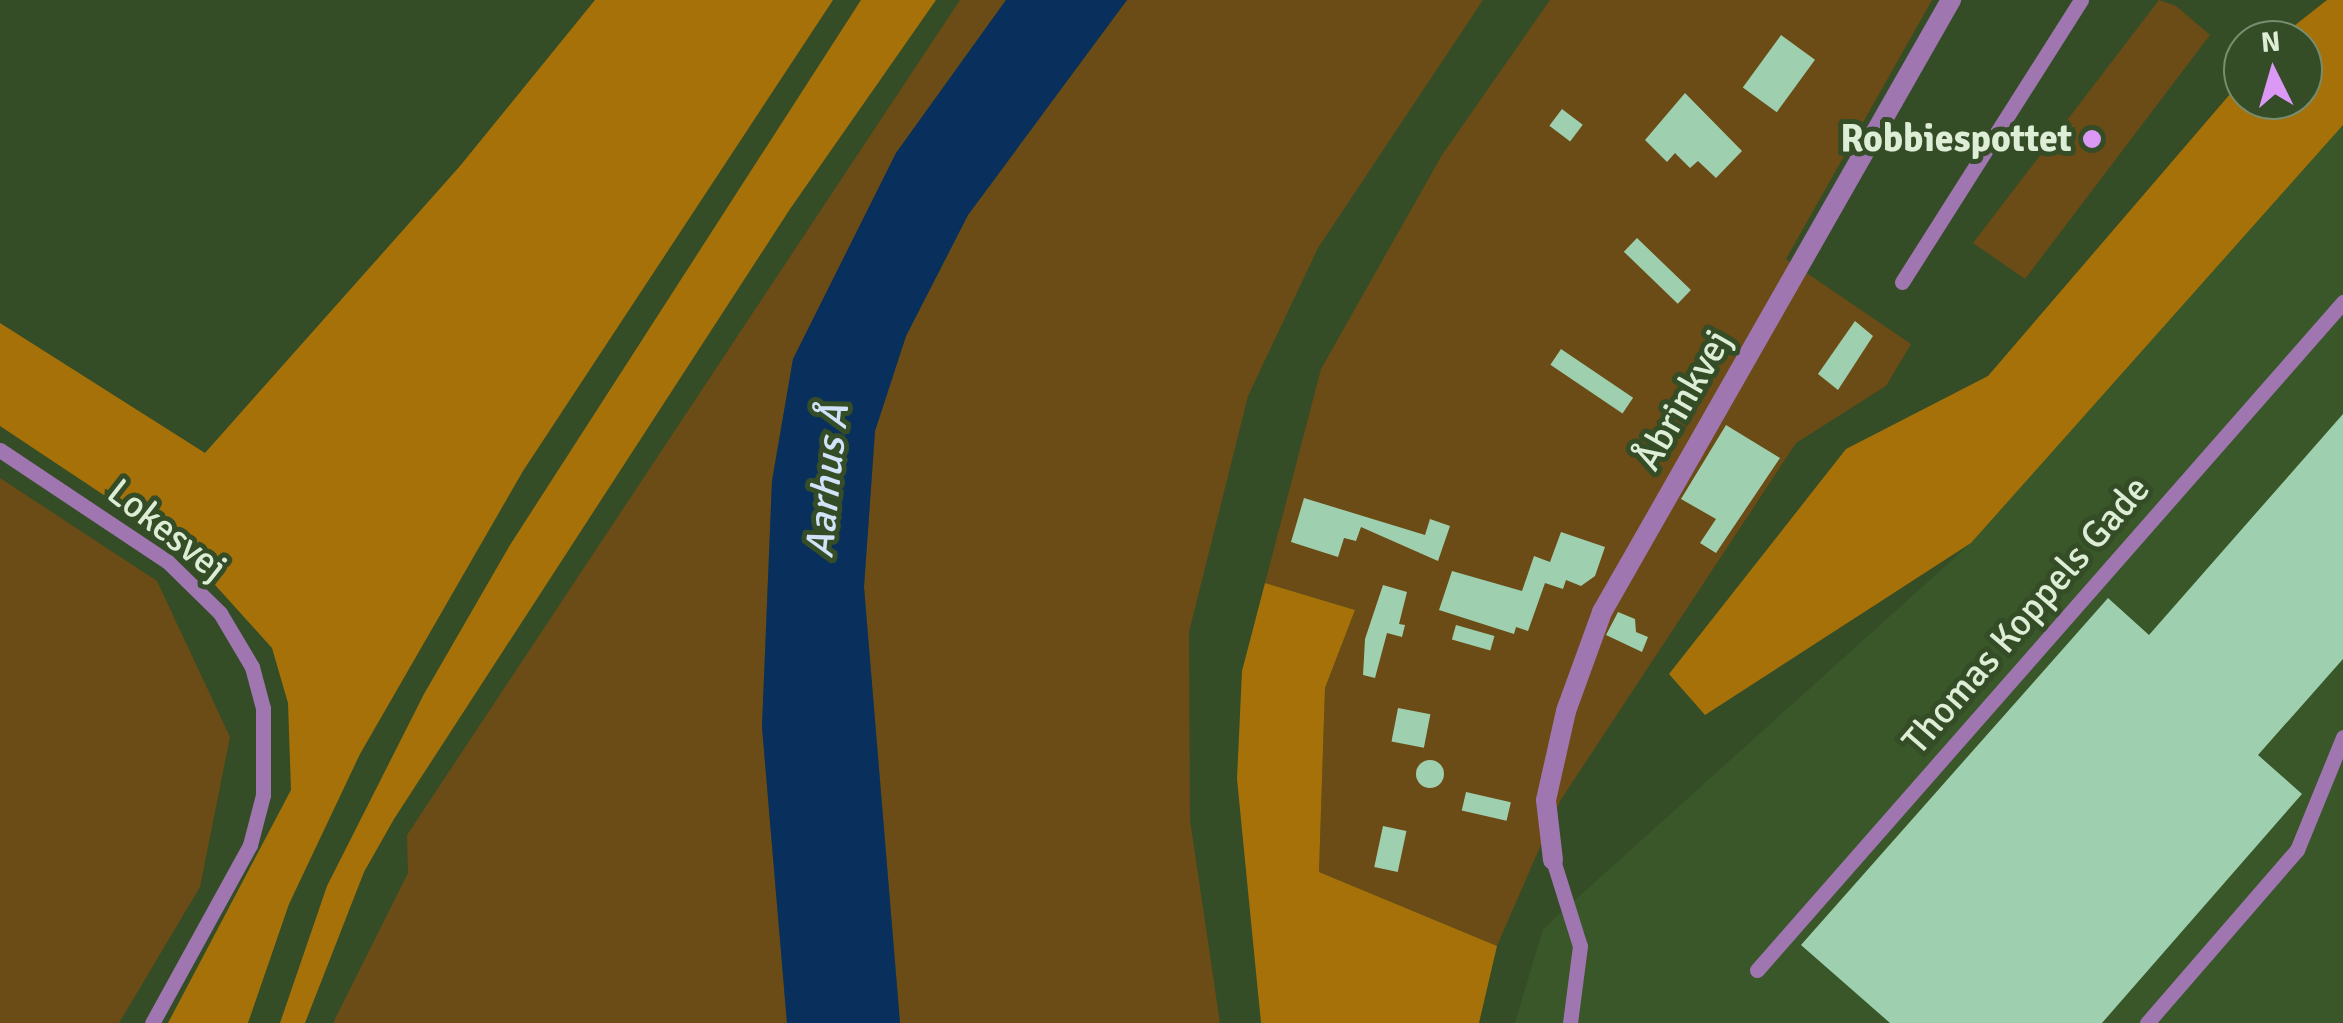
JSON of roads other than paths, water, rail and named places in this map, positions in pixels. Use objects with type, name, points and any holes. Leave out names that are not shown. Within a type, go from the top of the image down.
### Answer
[{"type":"street","name":"Åbrinkvej","points":[[1553,860],[1546,800],[1566,710],[1602,612],[1951,0]]},
{"type":"lane","points":[[1902,282],[2081,0]]},
{"type":"lane","name":"Thomas Koppels Gade","points":[[1757,970],[2343,302]]},
{"type":"lane","name":"Lokesvej","points":[[0,450],[168,562],[220,613],[252,667],[260,694],[268,745],[250,845],[152,1023]]},
{"type":"lane","points":[[2146,1023],[2297,850],[2343,737]]},
{"type":"lane","points":[[1553,860],[1580,946],[1570,1023]]},
{"type":"water","name":"Aarhus Å","points":[[1006,0],[1127,0],[968,215],[906,336],[875,431],[864,587],[900,1023],[787,1023],[762,727],[772,481],[793,359],[896,153]]},
{"type":"place","name":"Robbiespottet","points":[[2092,139]]}]
